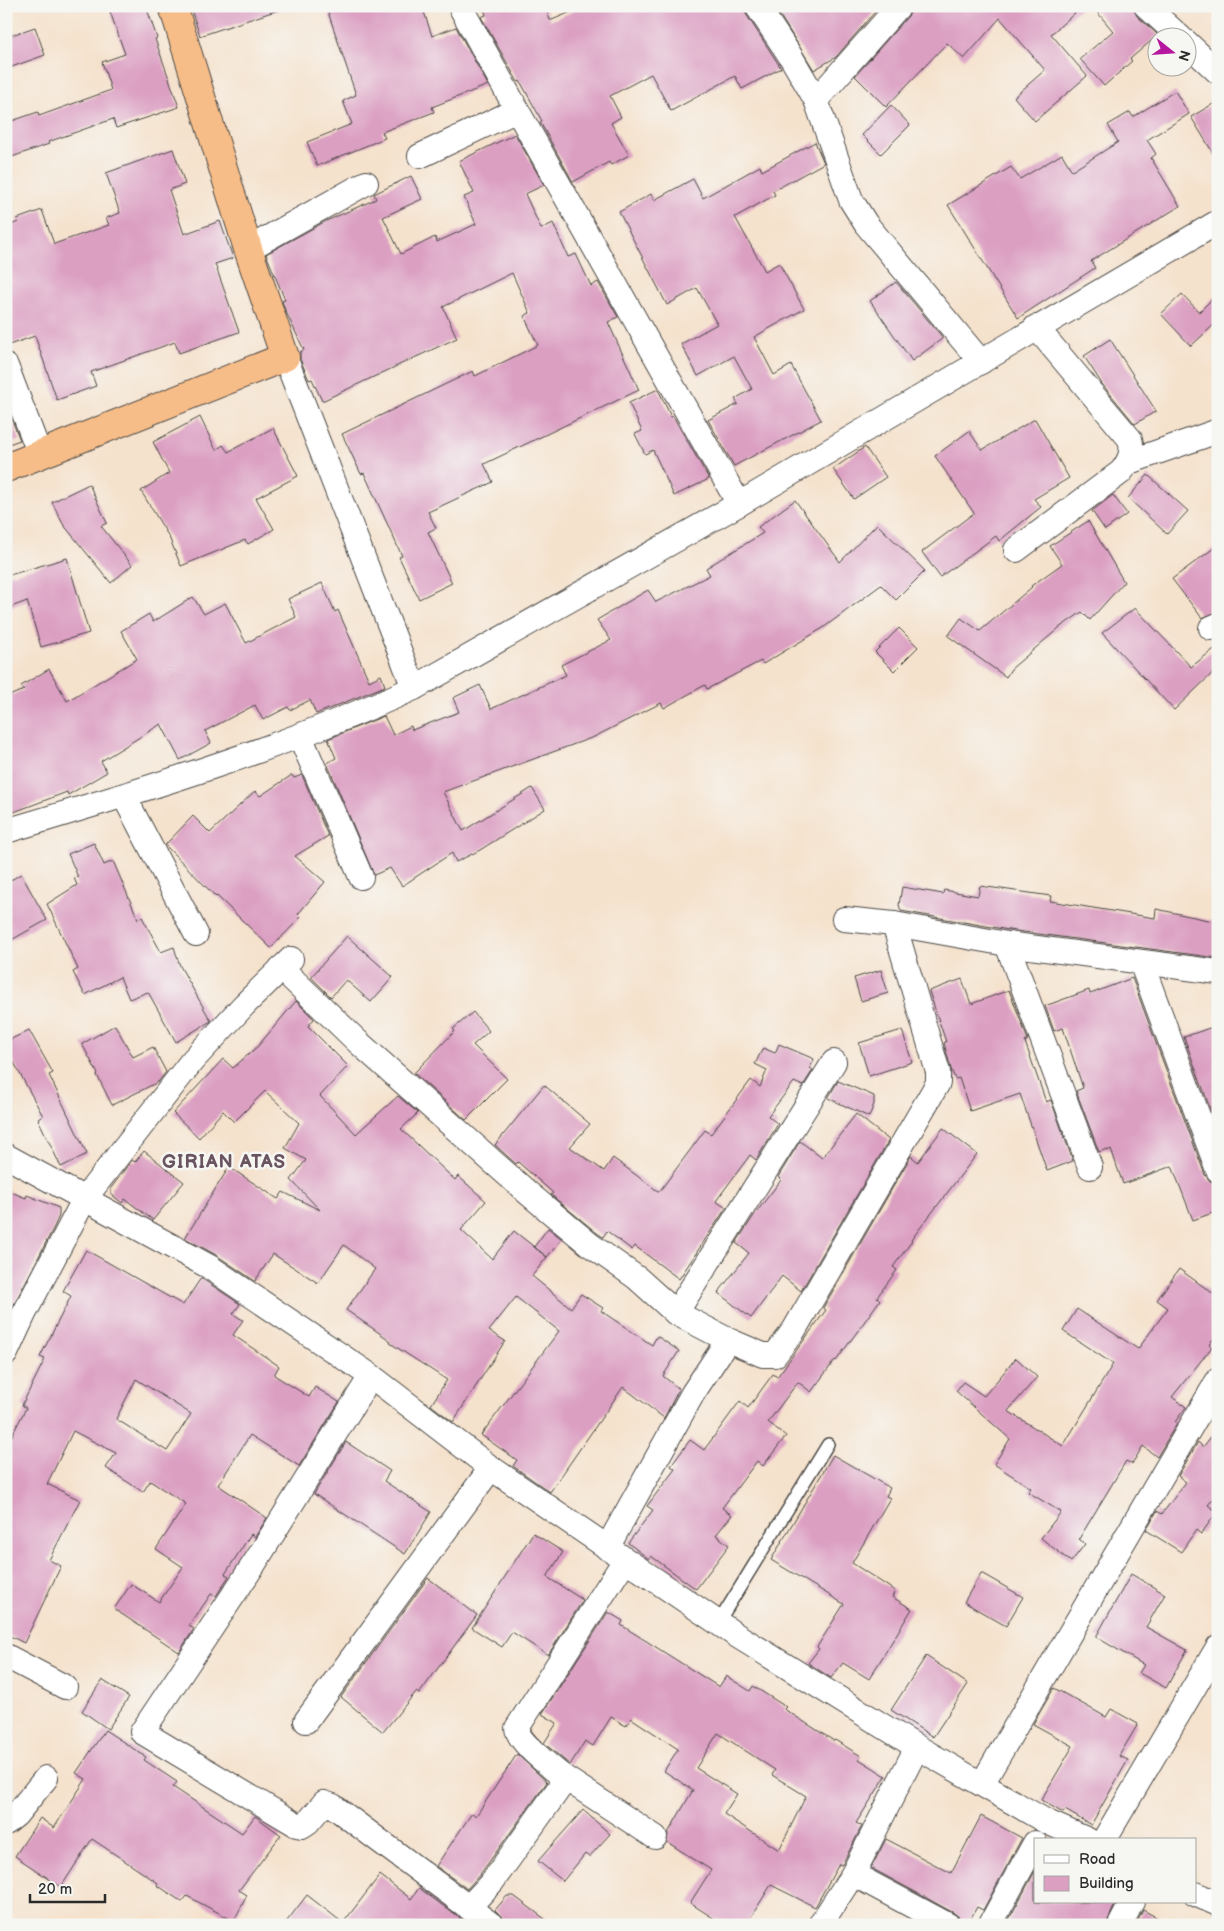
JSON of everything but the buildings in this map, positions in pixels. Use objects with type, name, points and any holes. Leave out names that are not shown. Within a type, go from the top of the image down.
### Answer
[{"type":"highway","points":[[6,468],[285,357],[248,249],[173,6]]},
{"type":"street","points":[[460,6],[739,504]]},
{"type":"street","points":[[756,6],[791,57],[816,100],[851,200],[866,224],[981,362]]},
{"type":"street","points":[[816,100],[899,6]]},
{"type":"street","points":[[1146,6],[1170,28]]},
{"type":"street","points":[[1196,51],[1218,72]]},
{"type":"street","points":[[420,156],[517,110]]},
{"type":"street","points":[[248,249],[366,183]]},
{"type":"street","points":[[6,831],[124,796],[300,736],[373,707],[414,688],[739,504],[981,362],[1036,327],[1218,222]]},
{"type":"street","points":[[1016,550],[1121,472],[1129,462],[1132,450],[1130,439],[1036,327]]},
{"type":"street","points":[[285,357],[414,688]]},
{"type":"street","points":[[6,366],[40,455]]},
{"type":"street","points":[[1129,462],[1218,431]]},
{"type":"street","points":[[300,736],[360,877]]},
{"type":"street","points":[[124,796],[196,934]]},
{"type":"street","points":[[844,919],[894,924],[1007,944],[1218,972]]},
{"type":"street","points":[[6,1353],[24,1314],[85,1198],[192,1061],[286,964],[358,1042],[528,1193],[590,1244],[637,1278],[676,1313],[728,1340],[763,1355],[775,1356],[782,1348],[938,1083],[938,1072],[894,924]]},
{"type":"street","points":[[1007,944],[1090,1167]]},
{"type":"street","points":[[1141,962],[1218,1170]]},
{"type":"street","points":[[676,1313],[834,1062]]},
{"type":"street","points":[[6,1156],[208,1266],[371,1376],[491,1468],[718,1623],[917,1747],[982,1784],[1042,1831],[1078,1838]]},
{"type":"street","points":[[655,1837],[562,1776],[520,1738],[517,1734],[517,1728],[616,1554],[693,1393],[728,1340]]},
{"type":"street","points":[[371,1376],[254,1564],[142,1732],[297,1825],[302,1826],[308,1822],[324,1803],[334,1806],[492,1925]]},
{"type":"street","points":[[982,1784],[1218,1380]]},
{"type":"street","points":[[306,1721],[491,1468]]},
{"type":"street","points":[[1105,1838],[1218,1647]]},
{"type":"street","points":[[6,1656],[64,1686]]},
{"type":"street","points":[[820,1925],[854,1874],[917,1747]]},
{"type":"street","points":[[469,1908],[492,1882],[560,1787],[562,1776]]},
{"type":"street","points":[[6,1823],[16,1816],[46,1778]]},
{"type":"street","points":[[990,1925],[1034,1845]]},
{"type":"street","points":[[854,1874],[948,1925]]},
{"type":"street","points":[[1196,1894],[1218,1904]]},
{"type":"street","points":[[1120,1925],[1131,1904]]},
{"type":"lane","points":[[718,1623],[828,1444]]},
{"type":"district","name":"GIRIAN ATAS","points":[[224,1161]]}]
